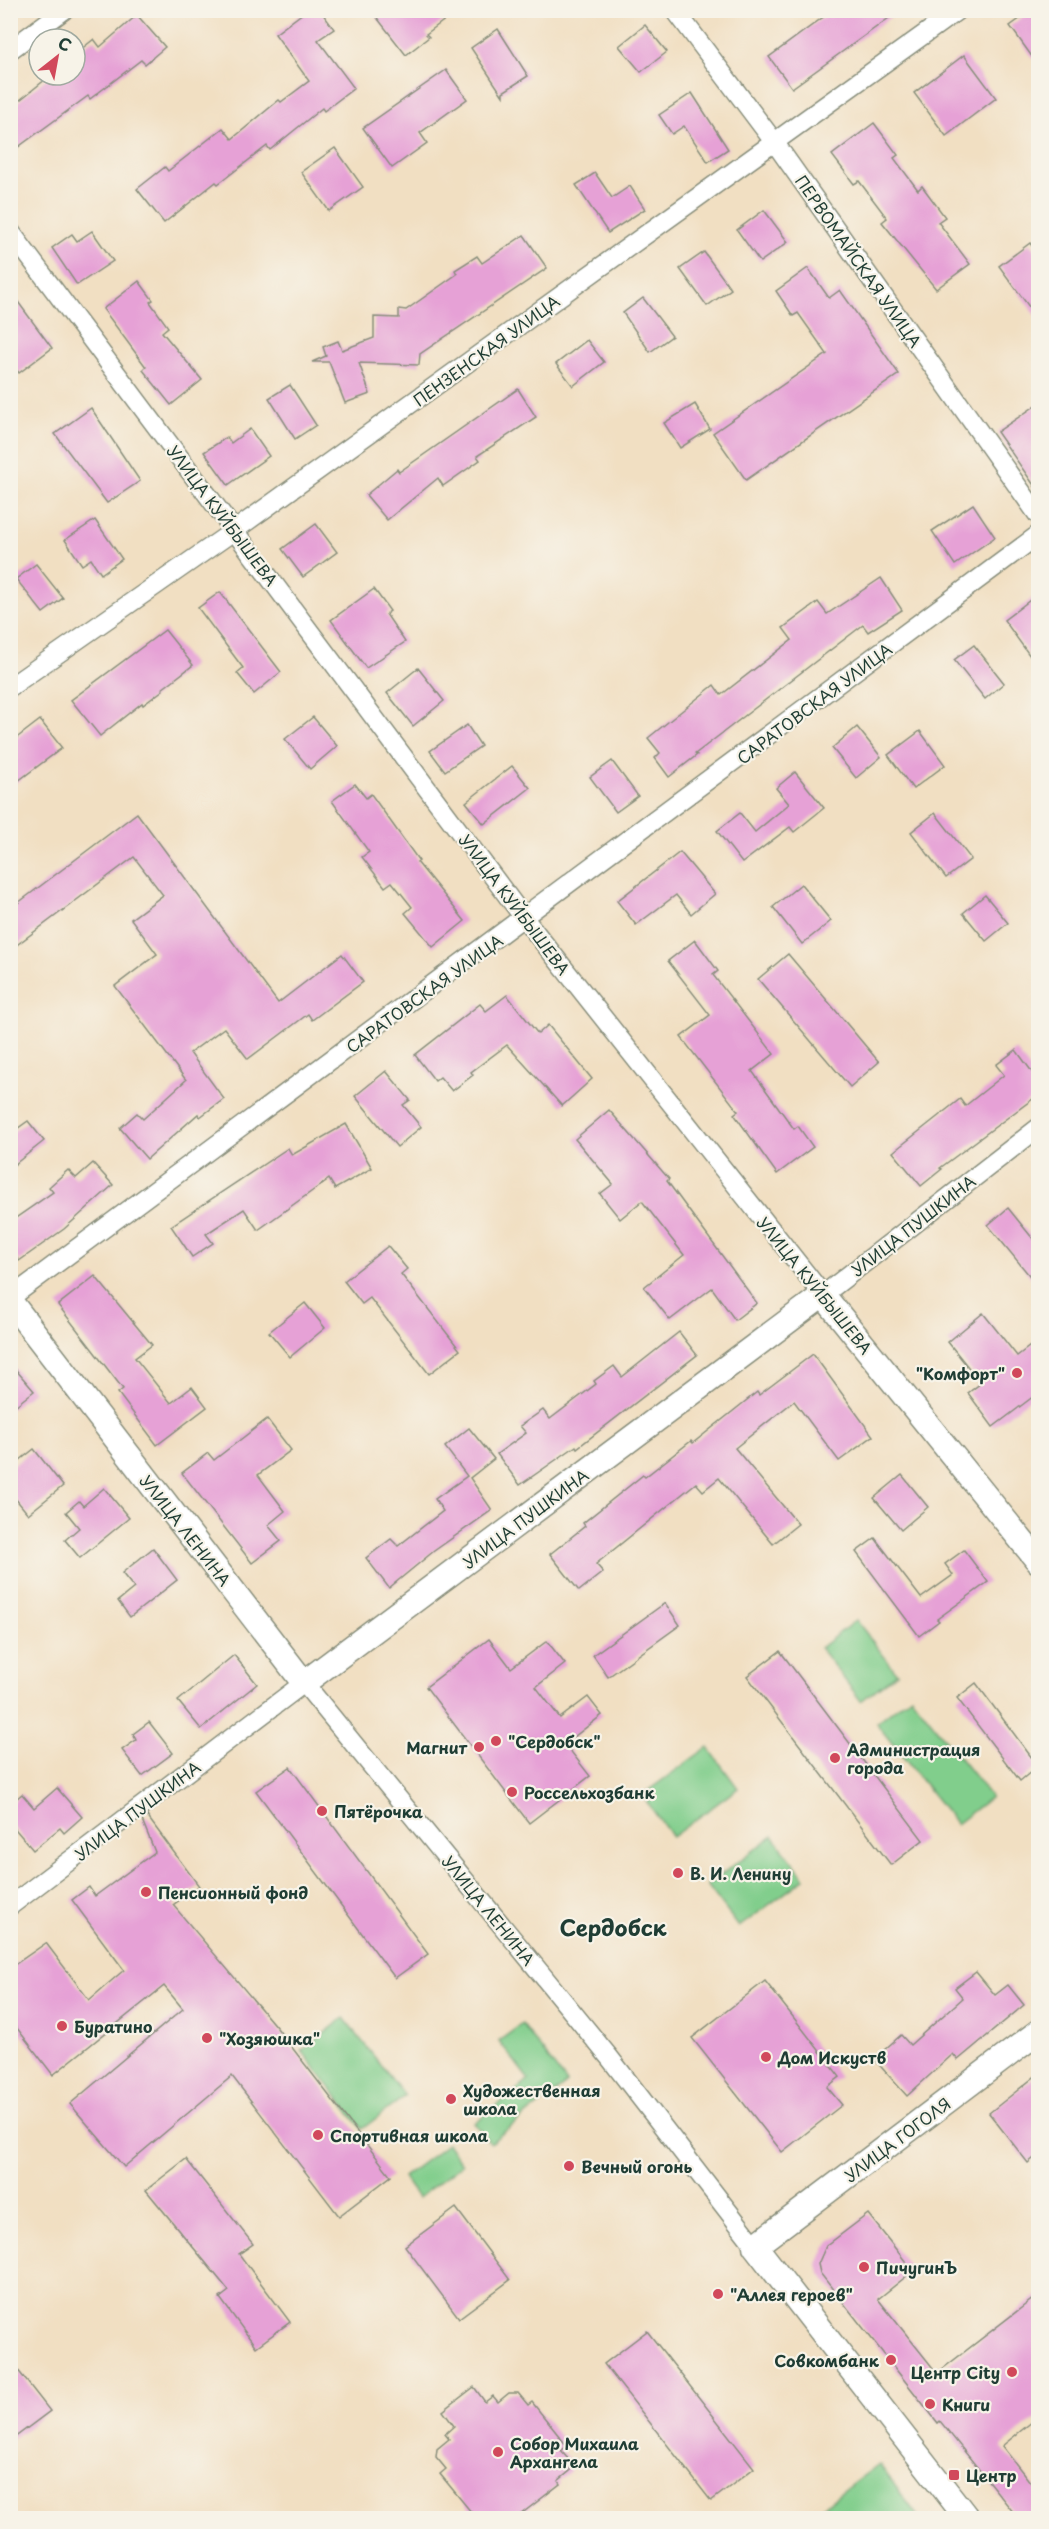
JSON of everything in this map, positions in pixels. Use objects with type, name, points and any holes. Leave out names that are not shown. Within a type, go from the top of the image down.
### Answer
[{"type":"street","points":[[10,50],[64,10]]},
{"type":"street","name":"ПЕРВОМАЙСКАЯ УЛИЦА","points":[[675,10],[775,143],[1038,515]]},
{"type":"street","name":"ПЕНЗЕНСКАЯ УЛИЦА","points":[[10,687],[235,530],[958,10]]},
{"type":"street","name":"УЛИЦА КУЙБЫШЕВА","points":[[10,231],[524,918],[823,1295],[1038,1561]]},
{"type":"street","name":"САРАТОВСКАЯ УЛИЦА","points":[[10,1300],[1038,536]]},
{"type":"street","name":"УЛИЦА ПУШКИНА","points":[[10,1906],[823,1295],[1038,1128]]},
{"type":"street","name":"УЛИЦА ЛЕНИНА","points":[[10,1300],[304,1683],[609,2057],[967,2518]]},
{"type":"street","name":"УЛИЦА ГОГОЛЯ","points":[[755,2246],[1038,2032]]},
{"type":"green space","points":[[856,1620],[897,1673],[861,1701],[820,1648]]},
{"type":"green space","points":[[911,1696],[991,1797],[956,1824],[876,1723]]},
{"type":"green space","points":[[708,1747],[738,1788],[672,1837],[642,1795]]},
{"type":"green space","points":[[773,1836],[805,1878],[739,1927],[707,1885]]},
{"type":"green space","points":[[344,2018],[405,2096],[362,2129],[302,2051]]},
{"type":"green space","points":[[522,2024],[567,2083],[490,2143],[474,2123],[529,2080],[499,2041]]},
{"type":"green space","points":[[447,2144],[462,2164],[418,2198],[403,2177]]},
{"type":"green space","points":[[879,2464],[919,2518],[824,2518],[818,2510]]},
{"type":"building","points":[[307,10],[320,10],[334,29],[318,40],[354,88],[324,111],[322,108],[270,150],[267,146],[218,184],[216,182],[164,223],[137,189],[165,167],[168,171],[223,128],[232,139],[279,100],[281,102],[309,81],[275,34]]},
{"type":"building","points":[[371,10],[458,10],[426,34],[429,37],[406,55]]},
{"type":"building","points":[[833,10],[900,10],[792,88],[769,57]]},
{"type":"building","points":[[1032,10],[1038,10],[1038,65],[1010,26]]},
{"type":"building","points":[[137,15],[165,47],[145,64],[141,60],[90,99],[88,96],[10,153],[10,108],[36,87],[87,87],[87,45],[94,39],[100,47]]},
{"type":"building","points":[[645,25],[667,52],[641,72],[619,46]]},
{"type":"building","points":[[498,29],[528,76],[503,92],[503,96],[471,48]]},
{"type":"building","points":[[964,55],[996,98],[946,136],[914,93]]},
{"type":"building","points":[[446,70],[467,99],[420,133],[427,143],[392,168],[363,128]]},
{"type":"building","points":[[692,93],[728,149],[708,162],[684,126],[672,134],[659,115]]},
{"type":"building","points":[[874,123],[898,155],[894,158],[918,190],[922,186],[945,217],[938,222],[970,264],[936,289],[882,222],[887,218],[859,181],[854,184],[832,155]]},
{"type":"building","points":[[335,148],[363,187],[329,211],[301,172]]},
{"type":"building","points":[[595,173],[612,198],[630,186],[645,209],[608,233],[576,185]]},
{"type":"building","points":[[764,210],[788,242],[760,262],[737,230]]},
{"type":"building","points":[[92,231],[113,261],[77,285],[52,248],[72,234],[77,241]]},
{"type":"building","points":[[524,235],[547,268],[420,354],[419,365],[359,363],[370,394],[345,403],[329,362],[312,362],[326,356],[323,347],[338,341],[342,350],[374,338],[374,317],[399,318],[399,309],[406,310],[457,274],[455,270],[477,256],[482,263]]},
{"type":"building","points":[[1030,243],[1038,254],[1038,319],[999,266]]},
{"type":"building","points":[[704,252],[731,289],[707,306],[680,269]]},
{"type":"building","points":[[808,268],[829,298],[840,290],[899,374],[746,480],[713,433],[827,354],[798,313],[793,316],[776,291]]},
{"type":"building","points":[[139,281],[153,300],[150,302],[168,327],[162,332],[202,380],[171,405],[143,370],[146,367],[103,309]]},
{"type":"building","points":[[10,291],[52,348],[19,373],[10,362]]},
{"type":"building","points":[[643,298],[672,336],[650,352],[623,313]]},
{"type":"building","points":[[587,340],[604,362],[573,386],[556,364]]},
{"type":"building","points":[[290,385],[316,425],[295,439],[269,398]]},
{"type":"building","points":[[518,389],[536,417],[477,456],[480,460],[443,486],[438,478],[387,520],[366,495],[397,469],[399,472]]},
{"type":"building","points":[[695,404],[710,429],[680,448],[664,423]]},
{"type":"building","points":[[1038,404],[1038,491],[997,432]]},
{"type":"building","points":[[91,408],[140,481],[107,503],[55,434]]},
{"type":"building","points":[[250,429],[269,456],[228,485],[204,452],[227,437],[231,443]]},
{"type":"building","points":[[973,504],[995,537],[955,565],[932,531]]},
{"type":"building","points":[[95,520],[122,559],[101,574],[91,559],[82,565],[65,540]]},
{"type":"building","points":[[316,524],[337,552],[303,577],[282,549]]},
{"type":"building","points":[[36,564],[63,598],[43,613],[16,579]]},
{"type":"building","points":[[881,578],[902,610],[868,632],[863,625],[695,754],[697,755],[669,777],[655,758],[660,753],[648,738],[714,685],[721,695],[792,640],[783,628],[818,602],[827,614]]},
{"type":"building","points":[[374,589],[390,611],[386,614],[405,642],[366,668],[331,620]]},
{"type":"building","points":[[220,592],[281,672],[254,694],[237,673],[243,668],[198,608]]},
{"type":"building","points":[[1038,594],[1038,667],[1004,620]]},
{"type":"building","points":[[165,630],[193,665],[100,736],[71,700]]},
{"type":"building","points":[[974,645],[1004,683],[985,699],[954,660]]},
{"type":"building","points":[[418,668],[444,701],[413,726],[387,693]]},
{"type":"building","points":[[313,717],[337,746],[310,769],[285,739]]},
{"type":"building","points":[[40,720],[62,748],[10,787],[10,743]]},
{"type":"building","points":[[467,725],[481,746],[445,771],[430,751]]},
{"type":"building","points":[[857,727],[881,757],[856,778],[832,748]]},
{"type":"building","points":[[920,731],[945,765],[913,789],[888,755]]},
{"type":"building","points":[[612,761],[638,796],[616,812],[590,777]]},
{"type":"building","points":[[512,766],[530,788],[484,824],[466,802]]},
{"type":"building","points":[[795,772],[824,808],[794,832],[790,827],[742,863],[717,831],[740,813],[755,832],[789,804],[776,788]]},
{"type":"building","points":[[355,784],[366,798],[371,794],[419,861],[417,862],[465,921],[433,947],[405,913],[412,907],[392,882],[385,887],[362,857],[369,852],[332,801]]},
{"type":"building","points":[[137,813],[278,1003],[342,954],[363,982],[312,1020],[308,1014],[248,1059],[224,1028],[190,1053],[224,1099],[200,1117],[198,1114],[147,1159],[120,1128],[137,1113],[143,1119],[186,1080],[115,986],[157,954],[131,919],[163,895],[134,857],[10,950],[10,909]]},
{"type":"building","points":[[935,813],[971,859],[946,878],[911,832]]},
{"type":"building","points":[[680,852],[715,894],[691,914],[676,895],[636,925],[617,901]]},
{"type":"building","points":[[801,884],[831,921],[802,944],[773,907]]},
{"type":"building","points":[[985,895],[1008,923],[986,941],[963,913]]},
{"type":"building","points":[[695,940],[718,971],[713,975],[774,1054],[752,1071],[794,1129],[798,1126],[813,1147],[777,1174],[734,1114],[738,1111],[681,1037],[710,1015],[668,961]]},
{"type":"building","points":[[788,954],[879,1062],[850,1087],[758,979]]},
{"type":"building","points":[[507,995],[538,1034],[548,1025],[592,1079],[562,1106],[507,1045],[471,1072],[473,1075],[452,1091],[440,1077],[435,1081],[415,1055],[480,1004],[486,1011]]},
{"type":"building","points":[[1016,1050],[1038,1080],[1038,1095],[940,1168],[942,1169],[921,1186],[893,1152],[960,1099],[965,1106],[1004,1075],[996,1065]]},
{"type":"building","points":[[386,1071],[410,1100],[403,1105],[421,1127],[397,1147],[355,1096]]},
{"type":"building","points":[[609,1110],[669,1179],[667,1181],[757,1303],[735,1320],[712,1288],[670,1320],[644,1287],[684,1255],[642,1201],[620,1219],[600,1194],[613,1184],[575,1139]]},
{"type":"building","points":[[28,1121],[44,1141],[10,1168],[10,1134]]},
{"type":"building","points":[[346,1124],[372,1168],[335,1189],[329,1179],[258,1230],[244,1209],[206,1234],[213,1243],[192,1257],[171,1226],[288,1148],[292,1155]]},
{"type":"building","points":[[93,1163],[113,1185],[64,1229],[19,1261],[10,1249],[10,1222],[53,1192],[49,1187],[68,1170],[76,1178]]},
{"type":"building","points":[[1008,1208],[1038,1245],[1038,1286],[988,1225]]},
{"type":"building","points":[[388,1246],[407,1269],[401,1274],[460,1350],[429,1374],[370,1298],[362,1304],[344,1281]]},
{"type":"building","points":[[95,1276],[152,1345],[135,1358],[171,1403],[192,1387],[207,1407],[157,1445],[118,1393],[123,1389],[58,1305]]},
{"type":"building","points":[[305,1303],[325,1328],[290,1357],[269,1332]]},
{"type":"building","points":[[983,1313],[1017,1356],[1038,1340],[1038,1393],[993,1427],[968,1393],[981,1383],[948,1342]]},
{"type":"building","points":[[679,1332],[697,1355],[577,1448],[576,1446],[520,1485],[497,1454],[526,1433],[520,1426],[543,1410],[550,1419],[596,1384],[594,1381],[614,1366],[622,1377]]},
{"type":"building","points":[[813,1354],[873,1436],[839,1461],[794,1401],[735,1448],[798,1524],[773,1544],[719,1478],[703,1491],[696,1483],[596,1564],[603,1572],[579,1591],[550,1554],[585,1526],[583,1523],[643,1475],[645,1477],[691,1441],[693,1443],[757,1392],[759,1395]]},
{"type":"building","points":[[10,1363],[34,1391],[10,1410]]},
{"type":"building","points":[[267,1419],[291,1450],[258,1475],[285,1511],[268,1525],[281,1541],[252,1563],[182,1473],[208,1453],[214,1460]]},
{"type":"building","points":[[469,1428],[494,1459],[470,1478],[492,1510],[434,1551],[389,1588],[366,1558],[391,1539],[398,1546],[443,1511],[435,1499],[467,1476],[445,1447]]},
{"type":"building","points":[[34,1449],[63,1486],[28,1514],[10,1492],[10,1468]]},
{"type":"building","points":[[902,1475],[928,1507],[901,1530],[874,1498]]},
{"type":"building","points":[[104,1488],[129,1518],[80,1558],[65,1540],[79,1528],[66,1512],[79,1501],[83,1506]]},
{"type":"building","points":[[875,1538],[921,1598],[953,1575],[945,1564],[964,1550],[988,1582],[937,1619],[939,1621],[919,1636],[856,1552]]},
{"type":"building","points":[[153,1548],[177,1580],[130,1617],[118,1601],[134,1588],[122,1573]]},
{"type":"building","points":[[665,1603],[680,1625],[608,1677],[593,1655]]},
{"type":"building","points":[[489,1639],[511,1668],[547,1641],[565,1664],[536,1687],[560,1718],[588,1697],[602,1715],[565,1744],[590,1776],[529,1823],[426,1687]]},
{"type":"building","name":"Администрация города","points":[[780,1651],[923,1840],[891,1865],[747,1676]]},
{"type":"building","points":[[234,1655],[257,1684],[201,1729],[178,1701]]},
{"type":"building","points":[[976,1683],[1038,1766],[1020,1781],[957,1698]]},
{"type":"building","points":[[149,1722],[173,1753],[142,1776],[122,1750],[136,1740],[133,1734]]},
{"type":"building","points":[[290,1767],[428,1954],[395,1978],[256,1791]]},
{"type":"building","points":[[57,1788],[82,1817],[64,1833],[60,1828],[33,1850],[10,1823],[10,1804],[22,1794],[34,1808]]},
{"type":"building","points":[[147,1816],[199,1886],[173,1905],[277,2028],[391,2176],[339,2216],[232,2076],[124,2167],[70,2104],[183,2009],[164,1986],[53,2075],[10,2019],[10,1968],[46,1943],[89,2000],[124,1970],[72,1900],[89,1887],[95,1896],[155,1852],[142,1820]]},
{"type":"building","points":[[976,1972],[995,1995],[1008,1985],[1024,2005],[958,2060],[953,2054],[907,2096],[874,2059],[901,2035],[910,2045],[963,1998],[955,1988]]},
{"type":"building","name":"Дом Искуств","points":[[765,1981],[840,2077],[827,2087],[842,2105],[782,2152],[692,2038]]},
{"type":"building","points":[[1038,2074],[1038,2155],[1028,2163],[989,2113]]},
{"type":"building","points":[[186,2159],[253,2244],[239,2254],[290,2322],[256,2347],[220,2298],[229,2291],[146,2190]]},
{"type":"building","points":[[456,2208],[510,2280],[459,2318],[405,2246]]},
{"type":"building","points":[[868,2214],[913,2271],[878,2299],[937,2373],[1038,2295],[1038,2417],[1002,2446],[1038,2492],[1038,2518],[1018,2518],[940,2421],[938,2423],[820,2273],[818,2264],[826,2246]]},
{"type":"building","points":[[647,2331],[754,2468],[711,2501],[604,2364]]},
{"type":"building","points":[[10,2360],[50,2411],[10,2441]]},
{"type":"building","name":"Собор Михаила Архангела","points":[[474,2387],[485,2402],[493,2396],[498,2402],[509,2393],[518,2393],[528,2405],[532,2402],[567,2446],[561,2451],[571,2462],[570,2471],[558,2481],[560,2484],[516,2518],[476,2518],[440,2474],[446,2469],[436,2457],[437,2449],[449,2439],[445,2434],[454,2426],[443,2411]]},
{"type":"place","name":"\"Комфорт\"","points":[[1017,1373]]},
{"type":"place","name":"\"Сердобск\"","points":[[496,1741]]},
{"type":"place","name":"Магнит","points":[[479,1747]]},
{"type":"place","name":"Администрация города","points":[[835,1758]]},
{"type":"place","name":"Россельхозбанк","points":[[512,1792]]},
{"type":"place","name":"Пятёрочка","points":[[322,1811]]},
{"type":"place","name":"В. И. Ленину","points":[[678,1873]]},
{"type":"place","name":"Пенсионный фонд","points":[[146,1892]]},
{"type":"place","name":"Буратино","points":[[62,2026]]},
{"type":"place","name":"\"Хозяюшка\"","points":[[207,2038]]},
{"type":"place","name":"Дом Искуств","points":[[766,2057]]},
{"type":"place","name":"Художественная школа","points":[[451,2099]]},
{"type":"place","name":"Спортивная школа","points":[[318,2135]]},
{"type":"place","name":"Вечный огонь","points":[[569,2166]]},
{"type":"place","name":"ПичугинЪ","points":[[864,2267]]},
{"type":"place","name":"\"Аллея героев\"","points":[[718,2294]]},
{"type":"place","name":"Совкомбанк","points":[[891,2360]]},
{"type":"place","name":"Центр City","points":[[1012,2372]]},
{"type":"place","name":"Книги","points":[[930,2404]]},
{"type":"place","name":"Собор Михаила Архангела","points":[[498,2452]]},
{"type":"place","name":"Центр","points":[[954,2475]]},
{"type":"district","name":"Сердобск","points":[[613,1926]]}]
